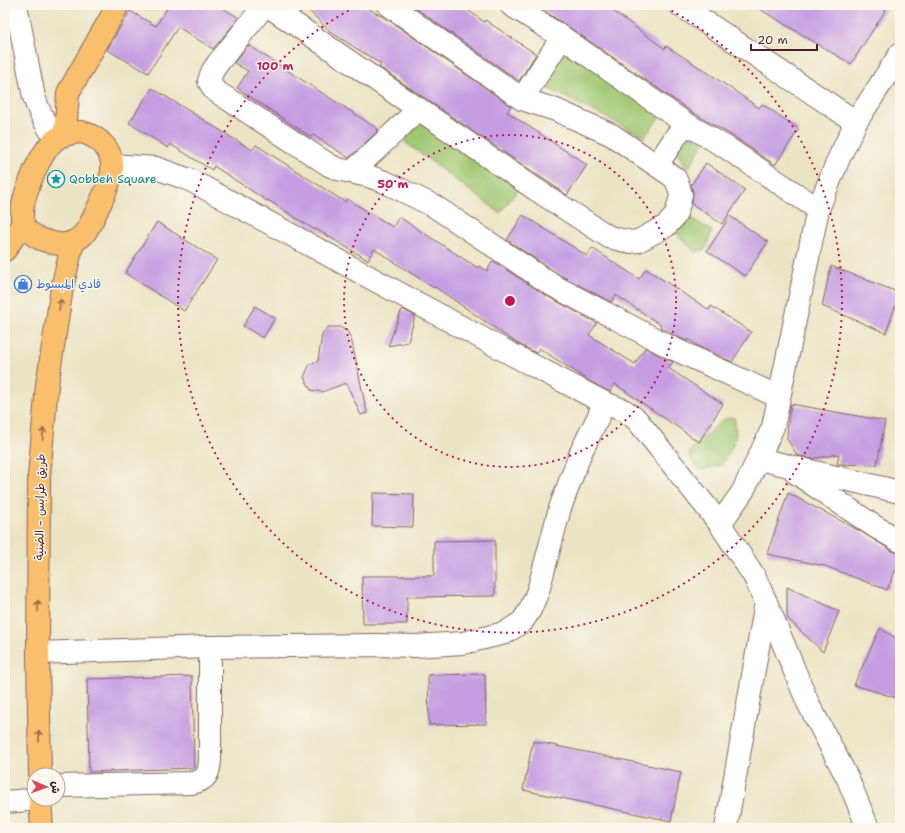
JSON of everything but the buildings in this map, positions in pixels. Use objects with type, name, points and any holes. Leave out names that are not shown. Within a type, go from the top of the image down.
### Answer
[{"type":"main road","points":[[60,137],[68,93],[118,5]]},
{"type":"main road","points":[[81,132],[89,134],[98,139],[104,146],[109,154],[112,165],[112,172],[94,217],[83,235],[73,242],[64,244],[37,238],[28,231],[23,224],[22,213],[26,193],[33,174],[48,147],[60,137],[81,132]]},
{"type":"main road","points":[[5,250],[23,224]]},
{"type":"main road","name":"طريق طرابس - الضنية","points":[[40,767],[38,653],[39,477],[48,385],[62,288],[73,242]]},
{"type":"main road","points":[[41,807],[42,828]]},
{"type":"street","points":[[16,5],[36,104],[44,123],[60,137]]},
{"type":"street","points":[[389,5],[522,99],[556,110],[612,135],[675,178],[681,195],[675,216],[666,226],[638,241],[609,237],[266,5],[212,72],[210,81],[214,90],[329,165],[338,169],[368,176],[385,182],[434,206],[552,285],[672,348],[779,397]]},
{"type":"street","points":[[511,5],[562,37],[685,123],[727,148],[818,208]]},
{"type":"street","points":[[680,5],[856,122]]},
{"type":"street","points":[[522,99],[562,37]]},
{"type":"street","points":[[720,524],[743,491],[759,460],[773,427],[818,208],[856,122],[900,54]]},
{"type":"street","points":[[352,172],[418,109]]},
{"type":"street","points":[[657,165],[685,123]]},
{"type":"street","points":[[112,165],[156,168],[190,180],[637,420],[720,524],[754,576],[808,703],[848,779],[868,828]]},
{"type":"street","points":[[38,653],[210,647],[415,646],[463,643],[505,633],[522,622],[530,610],[538,591],[563,501],[581,452],[605,403]]},
{"type":"street","points":[[759,460],[900,492]]},
{"type":"street","points":[[784,465],[874,526],[900,541]]},
{"type":"street","points":[[726,828],[766,602]]},
{"type":"street","points":[[66,786],[192,783],[199,782],[205,777],[209,771],[210,760],[210,647]]},
{"type":"street","points":[[5,802],[26,800]]},
{"type":"green space","points":[[567,45],[663,112],[645,137],[541,85]]},
{"type":"green space","points":[[421,118],[520,187],[500,213],[405,142]]},
{"type":"green space","points":[[681,137],[707,137],[688,169],[678,154]]},
{"type":"green space","points":[[688,216],[712,231],[705,250],[695,252],[676,233]]},
{"type":"green space","points":[[734,417],[736,432],[734,442],[729,453],[721,465],[700,470],[689,456],[690,451],[722,420]]},
{"type":"place","name":"Qobbeh Square","points":[[56,179]]},
{"type":"place","name":"فادي المبسوط","points":[[23,284]]}]
